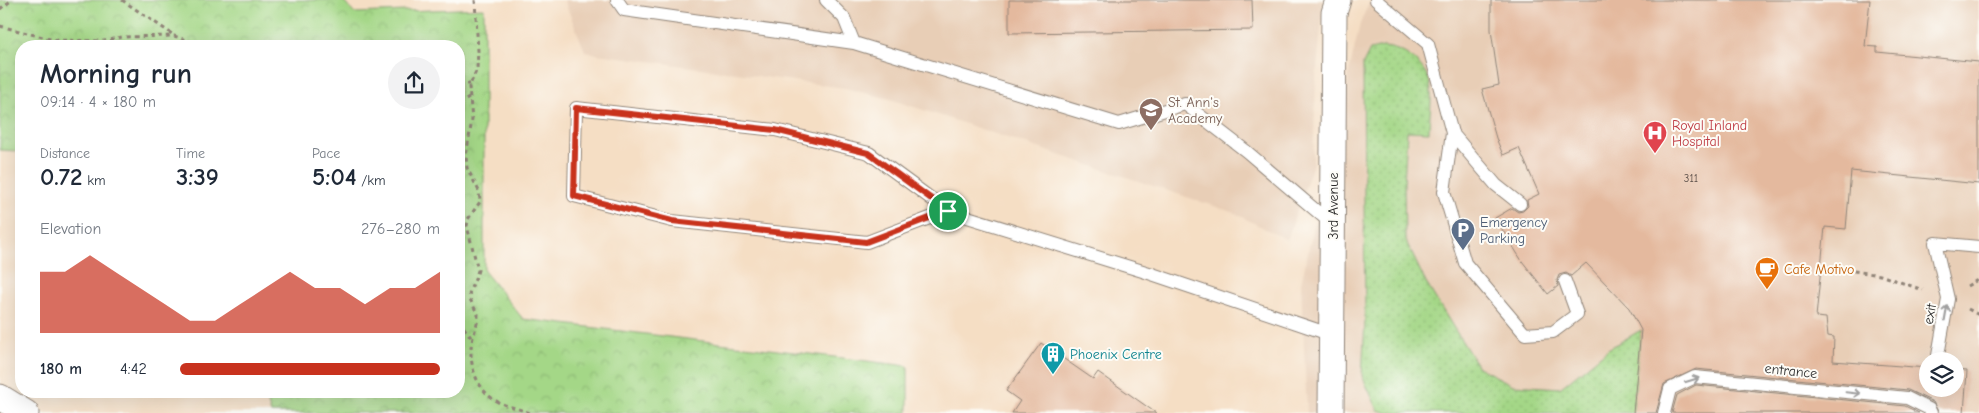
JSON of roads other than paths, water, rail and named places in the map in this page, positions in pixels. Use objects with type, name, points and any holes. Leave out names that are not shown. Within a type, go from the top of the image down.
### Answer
[{"type":"street","name":"3rd Avenue","points":[[1331,413],[1334,13],[1338,0]]},
{"type":"street","points":[[0,398],[26,413]]},
{"type":"lane","points":[[616,0],[624,10],[854,43],[1119,124],[1185,104],[1246,151],[1332,226]]},
{"type":"lane","points":[[826,0],[844,18],[854,43]]},
{"type":"lane","points":[[1376,0],[1428,44],[1452,133],[1444,192],[1465,263],[1526,334],[1552,332],[1577,314],[1565,281]]},
{"type":"lane","points":[[948,211],[866,242],[672,221],[574,196],[576,108],[775,130],[868,153],[948,211],[1149,273],[1332,335]]},
{"type":"lane","points":[[1452,133],[1496,185],[1520,204]]},
{"type":"lane","name":"exit","points":[[1939,352],[1948,298],[1935,243],[1979,247]]},
{"type":"lane","name":"entrance","points":[[1664,413],[1670,389],[1695,377],[1907,398],[1929,409],[1931,413]]},
{"type":"place","name":"St. Ann's Academy","points":[[1151,131]]},
{"type":"place","name":"Royal Inland Hospital","points":[[1655,154]]},
{"type":"place","name":"Emergency Parking","points":[[1463,251]]},
{"type":"place","name":"Cafe Motivo","points":[[1767,290]]},
{"type":"place","name":"Phoenix Centre","points":[[1053,375]]}]
